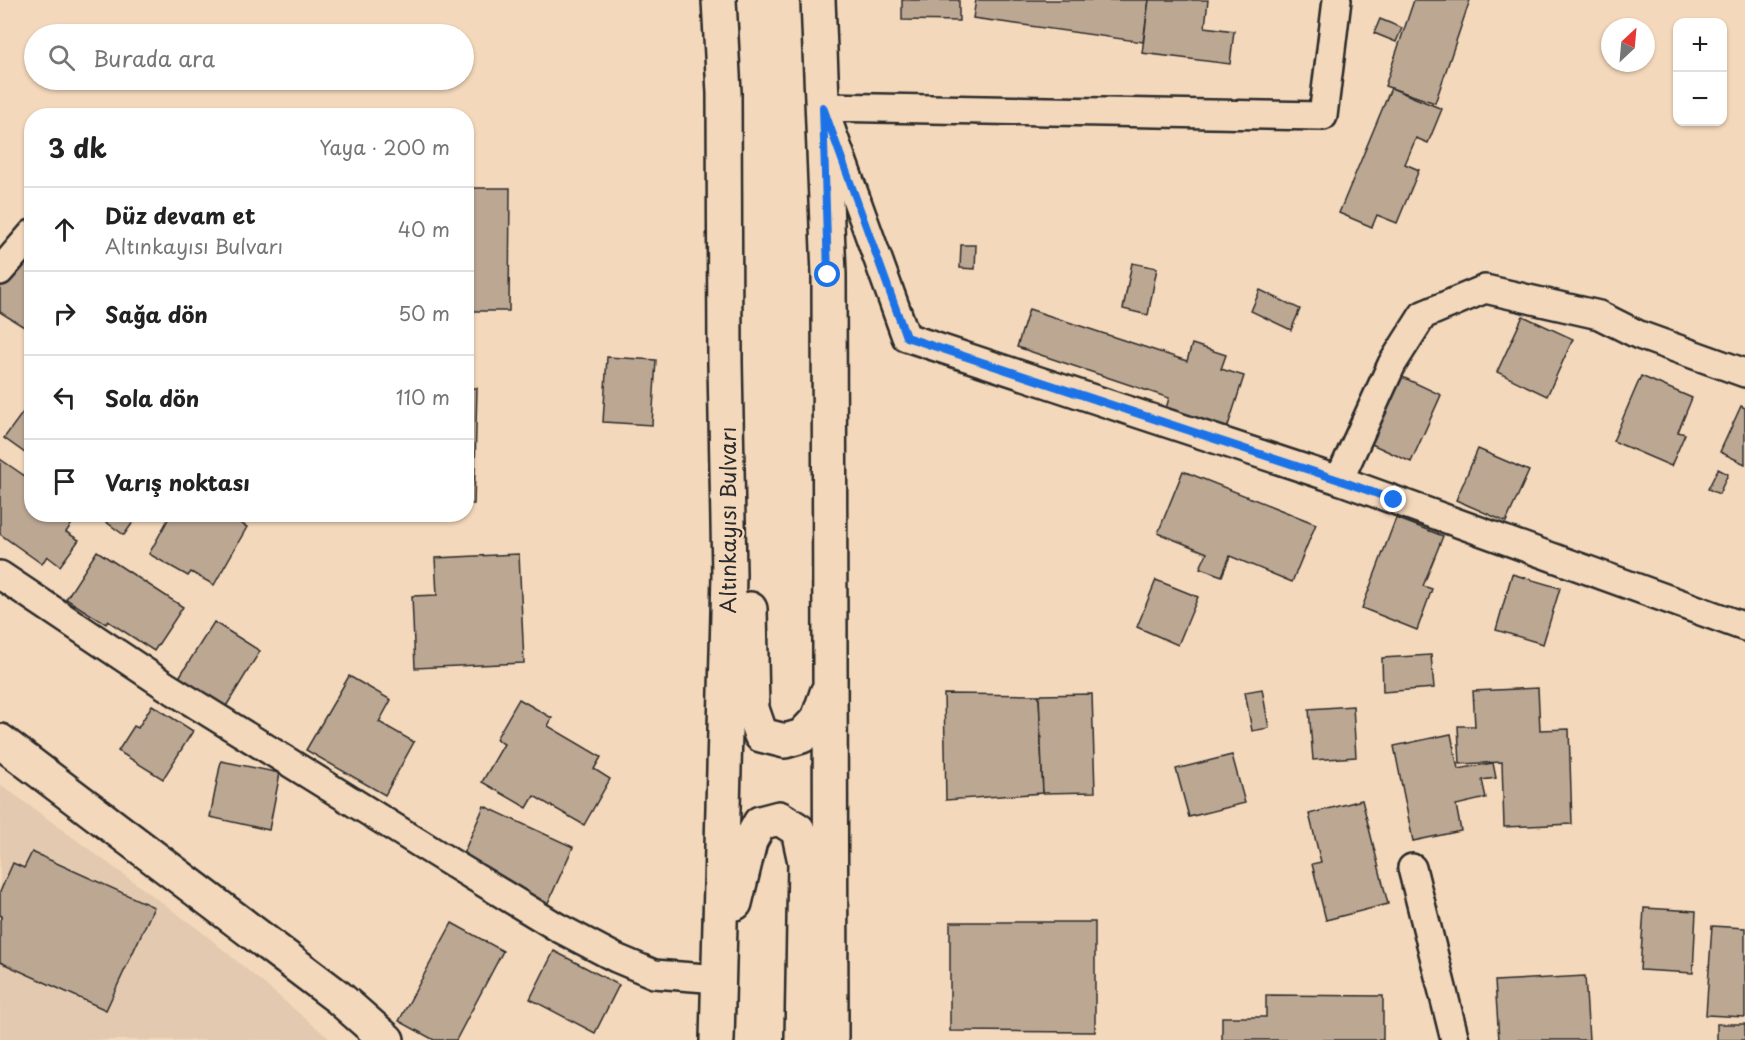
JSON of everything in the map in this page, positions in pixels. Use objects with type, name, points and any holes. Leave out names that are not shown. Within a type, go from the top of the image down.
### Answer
[{"type":"main road","name":"Altınkayısı Bulvarı","points":[[717,1040],[729,575],[725,363],[724,93],[719,0]]},
{"type":"main road","points":[[819,0],[829,287],[831,1040]]},
{"type":"main road","points":[[725,363],[748,411],[752,709],[761,735],[785,741],[802,736],[818,719],[829,686]]},
{"type":"main road","points":[[0,741],[329,990],[387,1040]]},
{"type":"main road","points":[[719,979],[750,841],[760,823],[779,818],[798,830],[804,862],[802,1040]]},
{"type":"street","points":[[1337,0],[1323,116],[823,107],[906,337],[1339,480],[1745,627]]},
{"type":"street","points":[[0,271],[24,243]]},
{"type":"street","points":[[1339,480],[1392,364],[1423,315],[1485,289],[1599,315],[1639,335],[1745,373]]},
{"type":"street","points":[[0,575],[166,686],[557,927],[616,958],[654,974],[719,979]]},
{"type":"street","points":[[1412,868],[1455,1040]]},
{"type":"shaded area","points":[[0,784],[202,932],[331,1040],[0,1040]]},
{"type":"building","points":[[902,0],[959,0],[959,21],[902,20]]},
{"type":"building","points":[[976,0],[1149,0],[1143,42],[973,18]]},
{"type":"building","points":[[1149,0],[1208,0],[1205,27],[1234,31],[1230,64],[1142,53]]},
{"type":"building","points":[[1414,0],[1470,0],[1435,103],[1385,86]]},
{"type":"building","points":[[1380,19],[1402,28],[1396,42],[1374,33]]},
{"type":"building","points":[[1391,88],[1442,109],[1428,143],[1416,138],[1405,164],[1419,170],[1397,223],[1377,215],[1372,227],[1339,213]]},
{"type":"building","points":[[474,188],[510,188],[509,311],[474,311]]},
{"type":"building","points":[[961,245],[976,245],[975,269],[960,268]]},
{"type":"building","points":[[24,248],[24,327],[0,312],[0,285]]},
{"type":"building","points":[[1132,263],[1157,268],[1148,315],[1123,309]]},
{"type":"building","points":[[1260,290],[1300,309],[1291,330],[1251,311]]},
{"type":"building","points":[[1029,309],[1187,361],[1192,344],[1226,355],[1221,369],[1244,376],[1226,432],[1165,412],[1169,398],[1017,347]]},
{"type":"building","points":[[1523,316],[1573,339],[1547,396],[1497,372]]},
{"type":"building","points":[[607,357],[656,360],[652,425],[603,422]]},
{"type":"building","points":[[1394,373],[1441,395],[1411,462],[1365,441]]},
{"type":"building","points":[[1641,376],[1692,398],[1678,432],[1685,434],[1671,466],[1613,441]]},
{"type":"building","points":[[474,388],[477,388],[474,504]]},
{"type":"building","points":[[1741,406],[1745,408],[1745,464],[1720,452]]},
{"type":"building","points":[[24,411],[24,452],[4,438]]},
{"type":"building","points":[[1478,449],[1529,471],[1506,522],[1456,500]]},
{"type":"building","points":[[0,459],[24,476],[24,522],[73,522],[66,532],[79,540],[60,566],[47,556],[42,564],[0,534]]},
{"type":"building","points":[[1718,469],[1728,474],[1719,494],[1708,489]]},
{"type":"building","points":[[1183,471],[1316,524],[1292,582],[1230,556],[1222,576],[1200,568],[1207,553],[1158,533]]},
{"type":"building","points":[[1396,518],[1443,536],[1423,586],[1432,589],[1417,630],[1362,608]]},
{"type":"building","points":[[106,522],[133,522],[124,535]]},
{"type":"building","points":[[167,522],[239,522],[247,527],[214,585],[191,572],[188,576],[149,554]]},
{"type":"building","points":[[97,551],[183,607],[154,651],[108,621],[106,624],[66,599]]},
{"type":"building","points":[[519,554],[524,663],[415,668],[412,596],[437,595],[435,558]]},
{"type":"building","points":[[1512,574],[1560,588],[1543,644],[1496,630]]},
{"type":"building","points":[[1156,580],[1198,597],[1178,645],[1137,627]]},
{"type":"building","points":[[214,622],[260,651],[225,708],[178,679]]},
{"type":"building","points":[[1431,655],[1434,688],[1383,692],[1382,658]]},
{"type":"building","points":[[349,676],[391,700],[379,722],[414,742],[385,795],[306,750]]},
{"type":"building","points":[[1538,688],[1540,730],[1569,729],[1572,824],[1504,827],[1502,762],[1460,764],[1458,726],[1475,726],[1473,691]]},
{"type":"building","points":[[1262,689],[1269,728],[1252,731],[1245,692]]},
{"type":"building","points":[[944,694],[1039,695],[1043,793],[946,800]]},
{"type":"building","points":[[1092,694],[1095,792],[1043,793],[1039,695]]},
{"type":"building","points":[[519,699],[552,718],[548,726],[601,757],[594,769],[610,779],[584,825],[534,796],[527,808],[482,782],[504,744],[496,739]]},
{"type":"building","points":[[152,705],[193,731],[163,779],[118,751],[134,726],[138,728]]},
{"type":"building","points":[[1353,706],[1356,757],[1313,760],[1309,709]]},
{"type":"building","points":[[1451,734],[1458,769],[1493,763],[1496,778],[1482,780],[1486,798],[1456,805],[1461,831],[1413,841],[1394,746]]},
{"type":"building","points":[[1232,755],[1245,803],[1189,817],[1176,769]]},
{"type":"building","points":[[221,761],[280,773],[269,830],[210,817]]},
{"type":"building","points":[[1362,800],[1388,904],[1326,920],[1312,864],[1321,862],[1309,814]]},
{"type":"building","points":[[484,806],[573,847],[547,905],[461,859]]},
{"type":"building","points":[[32,852],[154,907],[106,1010],[0,962],[0,920],[2,916],[0,915],[0,892],[13,863],[24,868]]},
{"type":"building","points":[[1644,908],[1696,911],[1693,973],[1640,970]]},
{"type":"building","points":[[950,922],[1095,922],[1095,1032],[950,1031]]},
{"type":"building","points":[[452,923],[503,951],[456,1040],[434,1040],[399,1021]]},
{"type":"building","points":[[1712,926],[1745,928],[1745,1017],[1706,1015]]},
{"type":"building","points":[[554,951],[619,985],[595,1033],[530,999]]},
{"type":"building","points":[[1585,976],[1589,1040],[1499,1040],[1495,981]]},
{"type":"building","points":[[1266,995],[1383,996],[1383,1040],[1222,1040],[1222,1017],[1266,1017]]},
{"type":"building","points":[[1717,1024],[1745,1024],[1745,1040],[1717,1040]]},
{"type":"route","points":[[828,275],[823,107],[906,337],[1394,500]]}]
